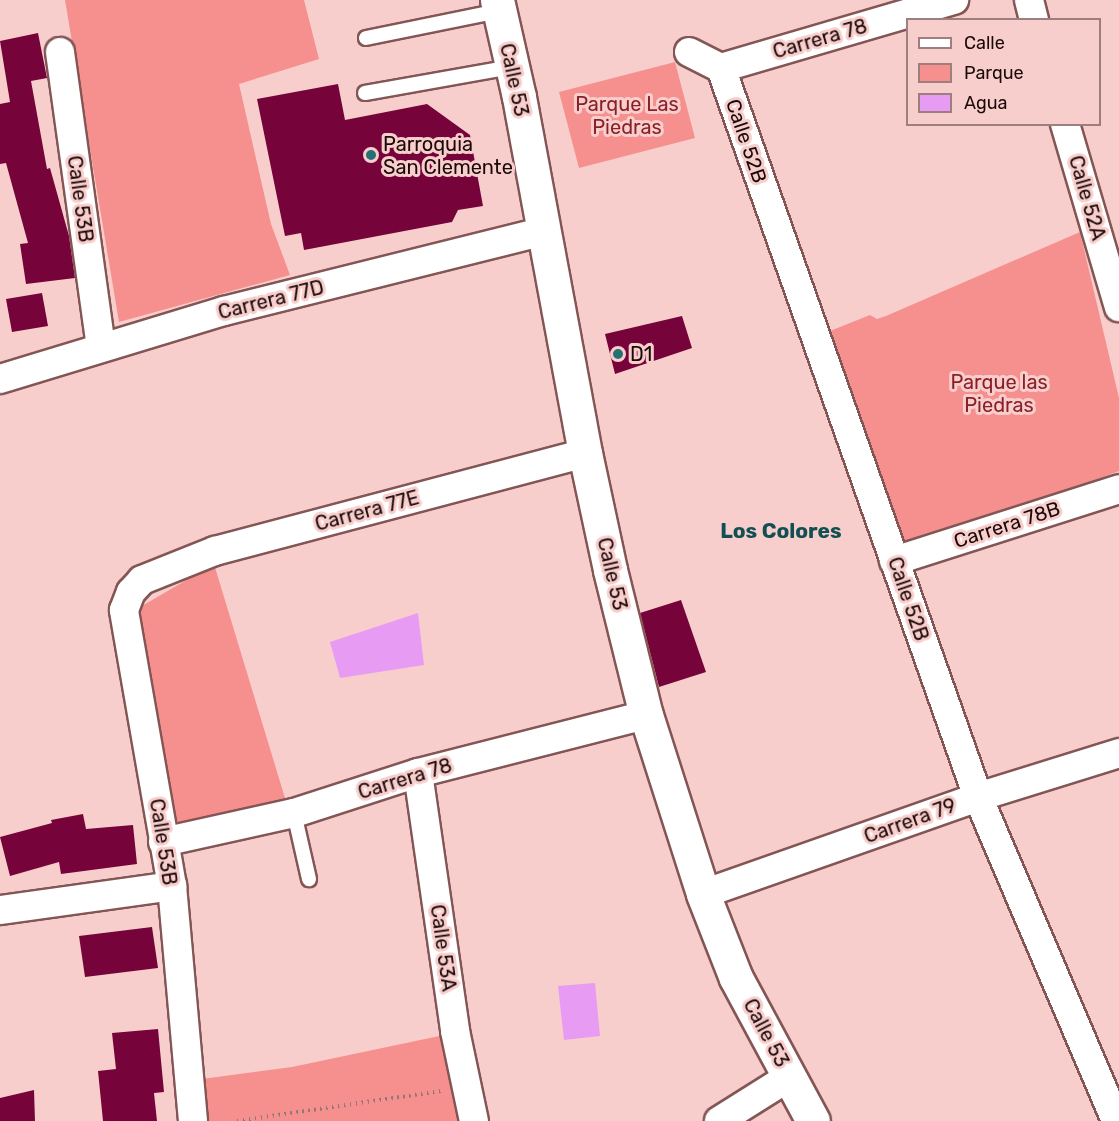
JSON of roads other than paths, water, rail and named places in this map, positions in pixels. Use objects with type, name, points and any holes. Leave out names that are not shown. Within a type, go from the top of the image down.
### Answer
[{"type":"street","name":"Carrera 78","points":[[721,68],[954,0]]},
{"type":"street","points":[[1029,0],[1034,18]]},
{"type":"street","name":"Calle 53","points":[[498,5],[544,231],[585,453],[610,570],[646,715],[703,894],[736,978],[813,1121]]},
{"type":"street","name":"Calle 53B","points":[[60,52],[101,347]]},
{"type":"street","points":[[689,52],[721,68]]},
{"type":"street","name":"Calle 52B","points":[[721,68],[978,797],[1116,1121]]},
{"type":"street","name":"Calle 52A","points":[[1066,126],[1119,307]]},
{"type":"street","name":"Carrera 77D","points":[[0,379],[224,311],[544,231]]},
{"type":"street","name":"Carrera 77E","points":[[151,575],[215,551],[585,453]]},
{"type":"street","name":"Carrera 78B","points":[[894,561],[1119,489]]},
{"type":"street","name":"Calle 53B","points":[[151,575],[136,585],[124,610],[172,886],[194,1121]]},
{"type":"street","name":"Carrera 78","points":[[163,842],[294,813],[418,773],[646,715]]},
{"type":"street","name":"Carrera 79","points":[[703,894],[978,797],[1119,753]]},
{"type":"street","name":"Calle 53A","points":[[418,773],[455,1031],[474,1121]]},
{"type":"street","points":[[0,909],[172,886]]},
{"type":"street","points":[[719,1121],[789,1077]]},
{"type":"lane","points":[[366,38],[498,5]]},
{"type":"lane","points":[[365,93],[511,67]]},
{"type":"lane","points":[[294,813],[309,879]]},
{"type":"water","points":[[418,613],[424,665],[340,678],[330,642]]},
{"type":"water","points":[[595,983],[600,1036],[564,1040],[558,986]]},
{"type":"place","name":"Parroquia San Clemente","points":[[371,155]]},
{"type":"place","name":"D1","points":[[618,354]]},
{"type":"district","name":"Los Colores","points":[[781,531]]},
{"type":"park label","name":"Parque Las Piedras","points":[[627,116]]},
{"type":"park label","name":"Parque las Piedras","points":[[999,394]]}]
